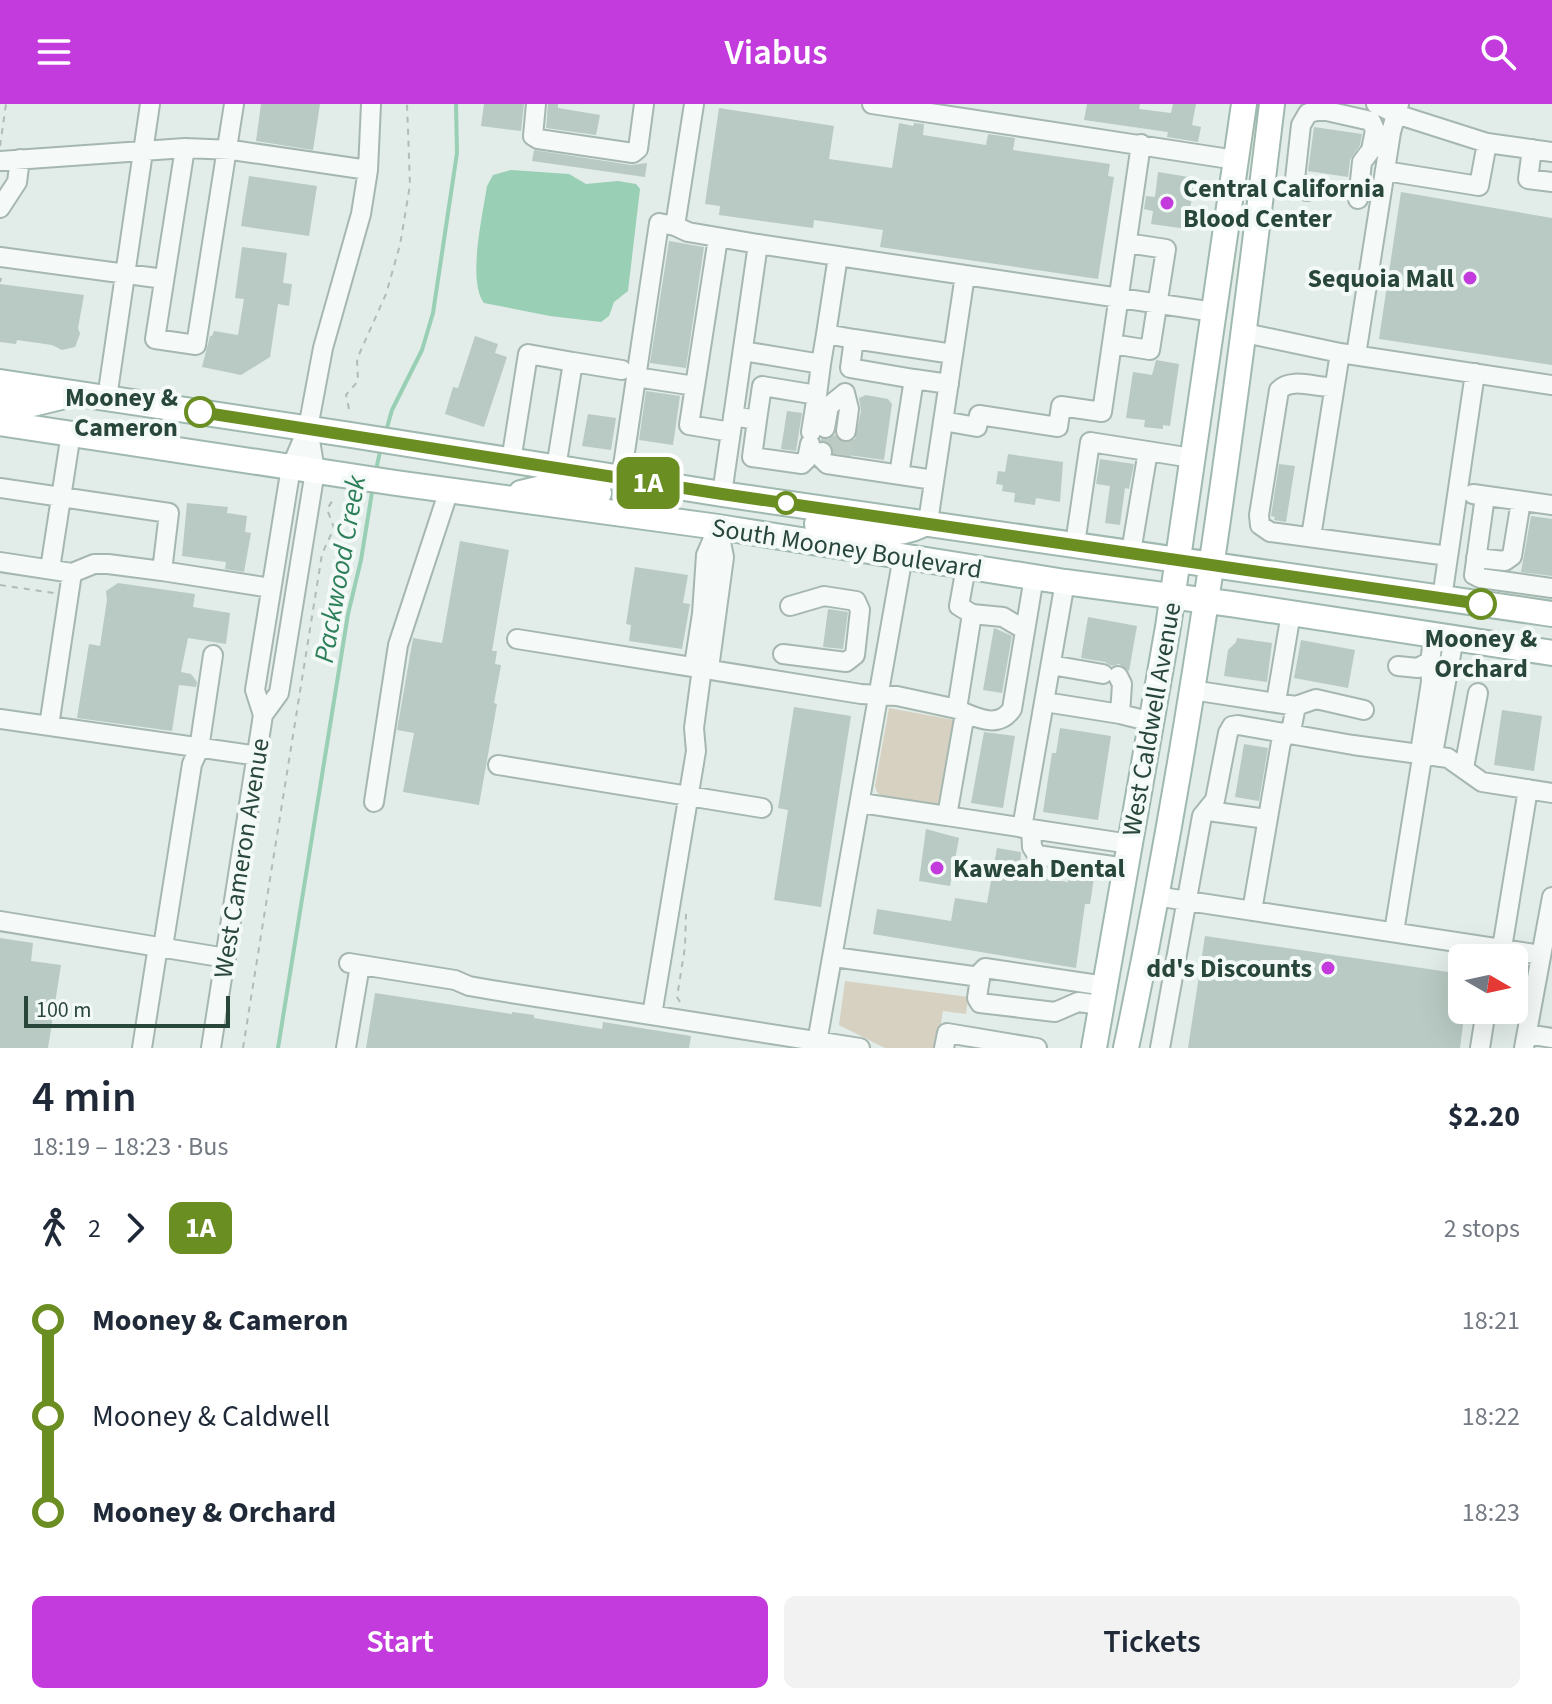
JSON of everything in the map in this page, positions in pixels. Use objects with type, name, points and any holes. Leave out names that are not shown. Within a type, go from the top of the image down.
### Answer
[{"type":"main road","name":"West Caldwell Avenue","points":[[1094,1048],[1178,559],[1244,104]]},
{"type":"main road","name":"West Caldwell Avenue","points":[[1126,1048],[1206,601],[1245,333],[1272,104]]},
{"type":"main road","name":"South Mooney Boulevard","points":[[0,382],[621,479],[1552,614]]},
{"type":"main road","points":[[0,405],[24,406],[75,394]]},
{"type":"main road","name":"South Mooney Boulevard","points":[[0,423],[1552,653]]},
{"type":"main road","points":[[503,497],[551,486],[705,508],[714,505],[722,494]]},
{"type":"main road","points":[[718,527],[724,517],[735,512],[890,534],[906,532],[928,522]]},
{"type":"street","points":[[107,398],[150,104]]},
{"type":"street","points":[[185,148],[155,339],[196,345],[234,104]]},
{"type":"street","name":"West Cameron Avenue","points":[[263,715],[279,693],[308,428],[323,348],[359,226],[368,170],[371,104]]},
{"type":"street","points":[[536,104],[532,130],[533,136],[538,139],[633,153],[638,149],[644,104]]},
{"type":"street","points":[[675,226],[694,104]]},
{"type":"street","points":[[872,104],[1236,160]]},
{"type":"street","points":[[1354,104],[1367,109],[1377,105],[1398,109],[1487,143],[1552,152]]},
{"type":"street","points":[[1311,537],[1334,387],[1348,354],[1398,109]]},
{"type":"street","points":[[1307,191],[1295,179],[1301,125],[1308,113],[1322,110],[1371,121],[1375,130],[1371,150],[1362,162],[1358,199]]},
{"type":"street","points":[[1385,171],[1479,186],[1487,143]]},
{"type":"street","points":[[943,421],[977,427],[979,415],[1058,427],[1061,406],[1102,412],[1141,144]]},
{"type":"street","points":[[0,161],[185,148],[227,150],[368,170]]},
{"type":"street","points":[[1532,149],[1528,179],[1552,182]]},
{"type":"street","points":[[0,208],[17,182],[20,159]]},
{"type":"street","points":[[621,479],[629,373],[659,223],[718,238],[1214,312]]},
{"type":"street","points":[[718,238],[689,425],[757,420]]},
{"type":"street","points":[[1112,344],[1150,350],[1166,249],[1127,243]]},
{"type":"street","points":[[722,494],[758,244]]},
{"type":"street","points":[[830,447],[817,395],[838,256]]},
{"type":"street","points":[[0,257],[164,279]]},
{"type":"street","points":[[928,522],[965,275]]},
{"type":"street","points":[[1245,333],[1348,354],[1552,385]]},
{"type":"street","points":[[826,334],[953,354]]},
{"type":"street","points":[[854,339],[850,368],[949,384]]},
{"type":"street","points":[[743,351],[821,364]]},
{"type":"street","points":[[511,461],[528,354],[695,386]]},
{"type":"street","points":[[556,468],[573,362]]},
{"type":"street","points":[[1442,598],[1475,373]]},
{"type":"street","points":[[899,475],[914,379]]},
{"type":"street","points":[[1334,387],[1291,383],[1279,390],[1260,525],[1270,532],[1448,556]]},
{"type":"street","points":[[817,395],[762,386],[752,457],[802,464],[830,447],[849,409],[845,393]]},
{"type":"street","points":[[50,569],[71,433]]},
{"type":"street","points":[[1075,544],[1090,442],[1192,458]]},
{"type":"street","points":[[830,447],[899,475],[934,480]]},
{"type":"street","points":[[1131,552],[1148,451]]},
{"type":"street","name":"West Cameron Avenue","points":[[211,1048],[258,756],[263,715],[255,690],[271,588],[303,469]]},
{"type":"street","points":[[0,488],[169,513],[162,571]]},
{"type":"street","points":[[374,802],[398,645],[449,490]]},
{"type":"street","points":[[1458,492],[1552,505]]},
{"type":"street","points":[[1485,496],[1474,572],[1477,578],[1552,588]]},
{"type":"street","points":[[1476,558],[1505,561],[1512,556],[1521,501]]},
{"type":"street","points":[[652,1015],[696,751],[694,728],[702,669],[710,661],[718,616],[724,557],[718,527]]},
{"type":"street","points":[[817,1044],[903,556]]},
{"type":"street","points":[[0,562],[72,573],[94,564],[108,564],[271,588]]},
{"type":"street","points":[[966,567],[959,606],[972,614],[1003,617],[1025,630]]},
{"type":"street","points":[[49,726],[72,573]]},
{"type":"street","points":[[517,639],[878,696],[897,696],[993,721],[1003,718],[1012,709],[1034,577]]},
{"type":"street","points":[[1027,828],[1040,712],[1045,702],[1065,582]]},
{"type":"street","points":[[783,654],[846,662],[855,655],[860,610],[856,601],[824,596],[790,606]]},
{"type":"street","points":[[1276,702],[1291,613]]},
{"type":"street","points":[[947,816],[972,614]]},
{"type":"street","points":[[1398,666],[1418,668],[1430,661],[1444,637]]},
{"type":"street","points":[[1394,932],[1421,764],[1425,755],[1434,748],[1444,637]]},
{"type":"street","points":[[142,1048],[192,764],[199,749],[213,655]]},
{"type":"street","points":[[1425,755],[1421,746],[1431,682],[1430,661]]},
{"type":"street","points":[[1051,665],[1111,675],[1122,684],[1120,714]]},
{"type":"street","points":[[1192,690],[1296,706],[1316,699],[1364,710]]},
{"type":"street","points":[[1464,768],[1478,693]]},
{"type":"street","points":[[1045,702],[1152,722]]},
{"type":"street","points":[[1252,911],[1281,742],[1292,726],[1296,706]]},
{"type":"street","points":[[0,719],[258,756]]},
{"type":"street","points":[[1160,1048],[1202,816],[1215,800],[1232,726],[1448,758],[1482,782],[1552,793]]},
{"type":"street","points":[[498,765],[762,808]]},
{"type":"street","points":[[1499,944],[1528,789]]},
{"type":"street","points":[[861,803],[1027,828],[1128,856]]},
{"type":"street","points":[[1208,811],[1267,819]]},
{"type":"street","points":[[1155,896],[1460,944]]},
{"type":"street","points":[[1552,897],[1525,1041],[1552,1038]]},
{"type":"street","points":[[0,921],[226,958]]},
{"type":"street","points":[[1528,954],[1541,955]]},
{"type":"street","points":[[834,957],[980,977]]},
{"type":"street","points":[[346,1048],[355,964],[455,980],[492,990],[817,1044],[860,1048]]},
{"type":"street","points":[[985,968],[1103,996],[1055,1012],[980,1003],[977,998],[980,977],[985,968]]},
{"type":"street","points":[[1480,1048],[1484,1024]]},
{"type":"street","points":[[944,1048],[947,1033],[1037,1048]]},
{"type":"path","points":[[0,146],[6,104]]},
{"type":"path","points":[[349,409],[346,395],[358,381],[357,359],[386,294],[400,245],[410,185],[407,104]]},
{"type":"path","points":[[243,1048],[322,554],[334,528],[327,509],[335,497]]},
{"type":"path","points":[[0,585],[55,593]]},
{"type":"shaded area","points":[[511,170],[569,174],[586,184],[618,181],[636,184],[640,189],[628,291],[614,302],[609,316],[601,322],[484,303],[479,293],[476,264],[487,186],[493,175]]},
{"type":"shaded area","points":[[889,708],[954,720],[939,806],[883,797],[877,792],[875,786]]},
{"type":"shaded area","points":[[845,981],[968,997],[966,1014],[943,1011],[937,1048],[885,1048],[839,1025]]},
{"type":"building","points":[[261,104],[320,104],[313,150],[256,141]]},
{"type":"building","points":[[484,104],[524,104],[521,131],[481,126]]},
{"type":"building","points":[[548,104],[600,115],[596,135],[546,128]]},
{"type":"building","points":[[1087,104],[1140,104],[1139,109],[1171,113],[1173,104],[1196,104],[1192,125],[1201,127],[1198,142],[1167,137],[1168,132],[1084,120]]},
{"type":"building","points":[[719,108],[834,126],[829,159],[892,168],[899,123],[913,126],[914,123],[924,124],[923,135],[986,145],[988,134],[1015,138],[1013,150],[1110,164],[1108,176],[1114,177],[1098,279],[880,247],[883,230],[814,220],[813,228],[719,215],[720,206],[705,204]]},
{"type":"building","points":[[1314,127],[1362,134],[1360,145],[1350,160],[1348,177],[1308,171]]},
{"type":"building","points":[[534,150],[631,165],[647,163],[645,177],[532,161]]},
{"type":"building","name":"Central California Blood Center","points":[[1158,172],[1195,178],[1187,229],[1151,224],[1153,211],[1144,209],[1146,196],[1155,197]]},
{"type":"building","points":[[249,176],[317,186],[309,236],[241,226]]},
{"type":"building","name":"Sequoia Mall","points":[[1401,192],[1552,218],[1552,365],[1379,339]]},
{"type":"building","points":[[669,241],[704,247],[686,368],[650,363]]},
{"type":"building","points":[[242,247],[287,253],[283,283],[292,284],[289,306],[278,304],[270,357],[241,375],[202,367],[214,331],[238,335],[244,299],[235,298]]},
{"type":"building","points":[[0,284],[84,295],[78,328],[80,334],[75,347],[62,350],[52,345],[17,340],[16,344],[0,342]]},
{"type":"building","points":[[475,336],[498,344],[495,353],[507,357],[484,427],[445,414],[453,387],[458,388]]},
{"type":"building","points":[[1156,360],[1179,364],[1170,426],[1163,425],[1163,429],[1144,427],[1145,420],[1126,418],[1133,372],[1152,375]]},
{"type":"building","points":[[646,391],[680,396],[673,445],[639,440]]},
{"type":"building","points":[[866,395],[888,399],[892,404],[884,460],[834,453],[830,443],[821,439],[835,435],[844,443],[855,439],[861,411],[859,398]]},
{"type":"building","points":[[787,411],[802,413],[796,451],[781,449]]},
{"type":"building","points":[[588,414],[616,418],[611,450],[582,446]]},
{"type":"building","points":[[1008,454],[1063,462],[1060,502],[1036,498],[1035,505],[1014,502],[1015,493],[1002,491],[1003,485],[996,484],[998,471],[1005,472]]},
{"type":"building","points":[[1100,459],[1134,464],[1129,489],[1125,488],[1120,525],[1105,523],[1110,486],[1096,484]]},
{"type":"building","points":[[1279,464],[1295,466],[1286,522],[1274,520],[1275,517],[1271,516]]},
{"type":"building","points":[[187,503],[228,507],[227,513],[247,516],[245,532],[251,533],[244,572],[225,569],[226,562],[182,556]]},
{"type":"building","points":[[1531,516],[1552,519],[1552,576],[1521,572]]},
{"type":"building","points":[[460,541],[509,550],[492,651],[497,651],[495,664],[501,665],[494,703],[497,704],[479,805],[403,792],[414,733],[397,730],[413,638],[442,643]]},
{"type":"building","points":[[635,567],[688,575],[683,603],[690,604],[682,649],[629,641],[631,625],[626,624]]},
{"type":"building","points":[[118,583],[195,594],[193,607],[230,613],[226,644],[188,638],[181,672],[191,674],[197,682],[196,687],[179,685],[172,731],[77,718],[89,644],[100,646],[106,591]]},
{"type":"building","points":[[828,609],[848,612],[843,649],[823,647]]},
{"type":"building","points":[[1088,617],[1137,626],[1129,671],[1119,664],[1112,666],[1081,658]]},
{"type":"building","points":[[994,628],[1012,636],[1002,693],[983,690]]},
{"type":"building","points":[[1237,638],[1272,643],[1267,682],[1224,676],[1228,650]]},
{"type":"building","points":[[1301,640],[1355,650],[1348,688],[1294,678]]},
{"type":"building","points":[[794,707],[851,716],[821,907],[774,900],[788,810],[778,808]]},
{"type":"building","points":[[1502,710],[1542,716],[1534,771],[1494,765]]},
{"type":"building","points":[[1060,728],[1111,736],[1098,820],[1043,812],[1052,753],[1056,753]]},
{"type":"building","points":[[984,732],[1015,736],[1003,808],[971,803]]},
{"type":"building","points":[[1244,744],[1268,748],[1259,801],[1235,797]]},
{"type":"building","name":"Kaweah Dental","points":[[926,829],[959,838],[950,886],[919,881]]},
{"type":"building","points":[[997,848],[1021,852],[1020,875],[1068,882],[1070,875],[1094,878],[1090,904],[1085,904],[1076,968],[873,934],[877,909],[951,921],[955,898],[987,903]]},
{"type":"building","points":[[1205,936],[1448,972],[1448,1024],[1463,1024],[1460,1048],[1188,1048]]},
{"type":"building","points":[[0,938],[33,943],[31,961],[61,965],[48,1048],[0,1048]]},
{"type":"building","points":[[375,993],[534,1015],[534,1018],[602,1029],[603,1022],[691,1036],[689,1048],[366,1048]]},
{"type":"waterway","name":"Packwood Creek","points":[[386,431],[392,410],[422,350],[433,313],[457,153],[456,104]]},
{"type":"waterway","name":"Packwood Creek","points":[[376,470],[381,447]]},
{"type":"waterway","name":"Packwood Creek","points":[[278,1048],[348,614],[361,560],[373,486]]},
{"type":"tunnel","points":[[828,453],[832,429]]},
{"type":"tunnel","points":[[842,455],[846,431]]},
{"type":"bus line","name":"1A","points":[[200,412],[722,494],[1481,604]]},
{"type":"place","name":"Central California Blood Center","points":[[1167,203]]},
{"type":"place","name":"Sequoia Mall","points":[[1470,278]]},
{"type":"place","name":"Mooney & Cameron","points":[[200,412]]},
{"type":"place","name":"Mooney & Orchard","points":[[1481,604]]},
{"type":"place","name":"Kaweah Dental","points":[[937,868]]},
{"type":"place","name":"dd's Discounts","points":[[1328,968]]}]
